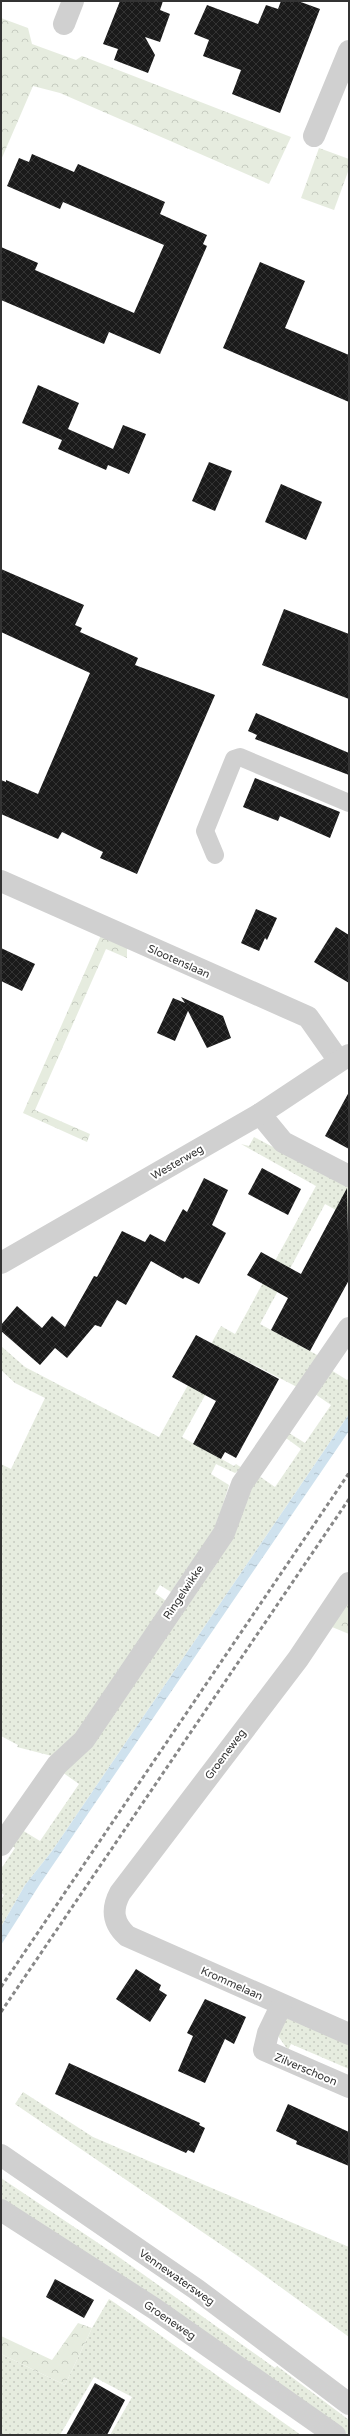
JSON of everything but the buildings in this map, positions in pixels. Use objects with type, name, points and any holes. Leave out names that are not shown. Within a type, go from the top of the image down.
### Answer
[{"type":"street","points":[[64,24],[73,1]]},
{"type":"street","points":[[314,136],[343,86],[349,51]]},
{"type":"street","points":[[215,855],[205,831],[234,759],[240,757],[349,803]]},
{"type":"street","name":"Slootenslaan","points":[[1,881],[308,1017],[344,1058]]},
{"type":"street","name":"Westerweg","points":[[1,1264],[260,1114],[344,1058]]},
{"type":"street","points":[[260,1114],[283,1142],[349,1176]]},
{"type":"street","name":"Ringelwikke","points":[[1,1845],[57,1765],[84,1740],[224,1533],[242,1484],[349,1328]]},
{"type":"street","name":"Groeneweg","points":[[118,1928],[114,1911],[120,1893],[298,1659],[349,1583]]},
{"type":"street","name":"Krommelaan","points":[[118,1928],[127,1936],[281,2006],[349,2034]]},
{"type":"street","name":"Zilverschoon","points":[[281,2006],[268,2033],[264,2050],[349,2087]]},
{"type":"street","name":"Vennewatersweg","points":[[1,2155],[196,2289],[349,2404]]},
{"type":"street","name":"Groeneweg","points":[[1,2210],[155,2309],[335,2435]]},
{"type":"green space","points":[[1,18],[28,28],[32,44],[76,60],[82,56],[291,137],[269,184],[60,93],[33,86],[1,160]]},
{"type":"green space","points":[[319,148],[349,159],[349,169],[334,210],[301,198]]},
{"type":"green space","points":[[102,933],[127,945],[127,958],[106,949],[35,1110],[90,1134],[87,1142],[23,1113]]},
{"type":"green space","points":[[254,1137],[349,1187],[349,1217],[325,1204],[260,1324],[319,1356],[297,1387],[229,1352],[182,1437],[234,1466],[236,1464],[242,1468],[235,1473],[216,1464],[211,1474],[229,1485],[216,1527],[171,1592],[160,1585],[155,1593],[166,1601],[77,1733],[52,1756],[17,1747],[18,1745],[1,1736],[1,1464],[11,1469],[45,1398],[15,1383],[1,1370],[1,1346],[25,1367],[159,1437],[221,1326],[235,1334],[316,1186],[241,1144],[249,1146]]},
{"type":"green space","points":[[331,1370],[347,1380],[349,1378],[349,1414],[52,1851],[25,1885],[1,1927],[1,1900],[4,1895],[1,1893],[1,1869],[15,1848],[12,1846],[22,1830],[40,1841],[79,1784],[62,1772],[259,1476],[275,1487],[301,1449],[286,1438],[289,1433],[305,1443],[331,1405],[315,1394]]},
{"type":"green space","points":[[349,1600],[349,1634],[332,1627]]},
{"type":"green space","points":[[286,2018],[349,2042],[349,2069],[291,2044],[288,2050],[278,2036]]},
{"type":"green space","points":[[23,2092],[93,2137],[349,2247],[349,2337],[242,2259],[15,2104]]},
{"type":"green space","points":[[1,2178],[116,2255],[275,2368],[277,2366],[349,2420],[349,2435],[1,2203]]},
{"type":"green space","points":[[109,2299],[301,2435],[110,2435],[132,2397],[94,2377],[60,2435],[1,2435],[1,2354],[65,2385],[92,2328]]},
{"type":"green space","points":[[78,2323],[92,2328],[65,2385],[1,2354],[1,2336],[52,2360]]},
{"type":"water","points":[[349,1414],[349,1431],[40,1884],[1,1945],[1,1927],[25,1885],[52,1851]]},
{"type":"railway","points":[[1,1987],[349,1473]]},
{"type":"railway","points":[[1,2012],[349,1499]]}]
